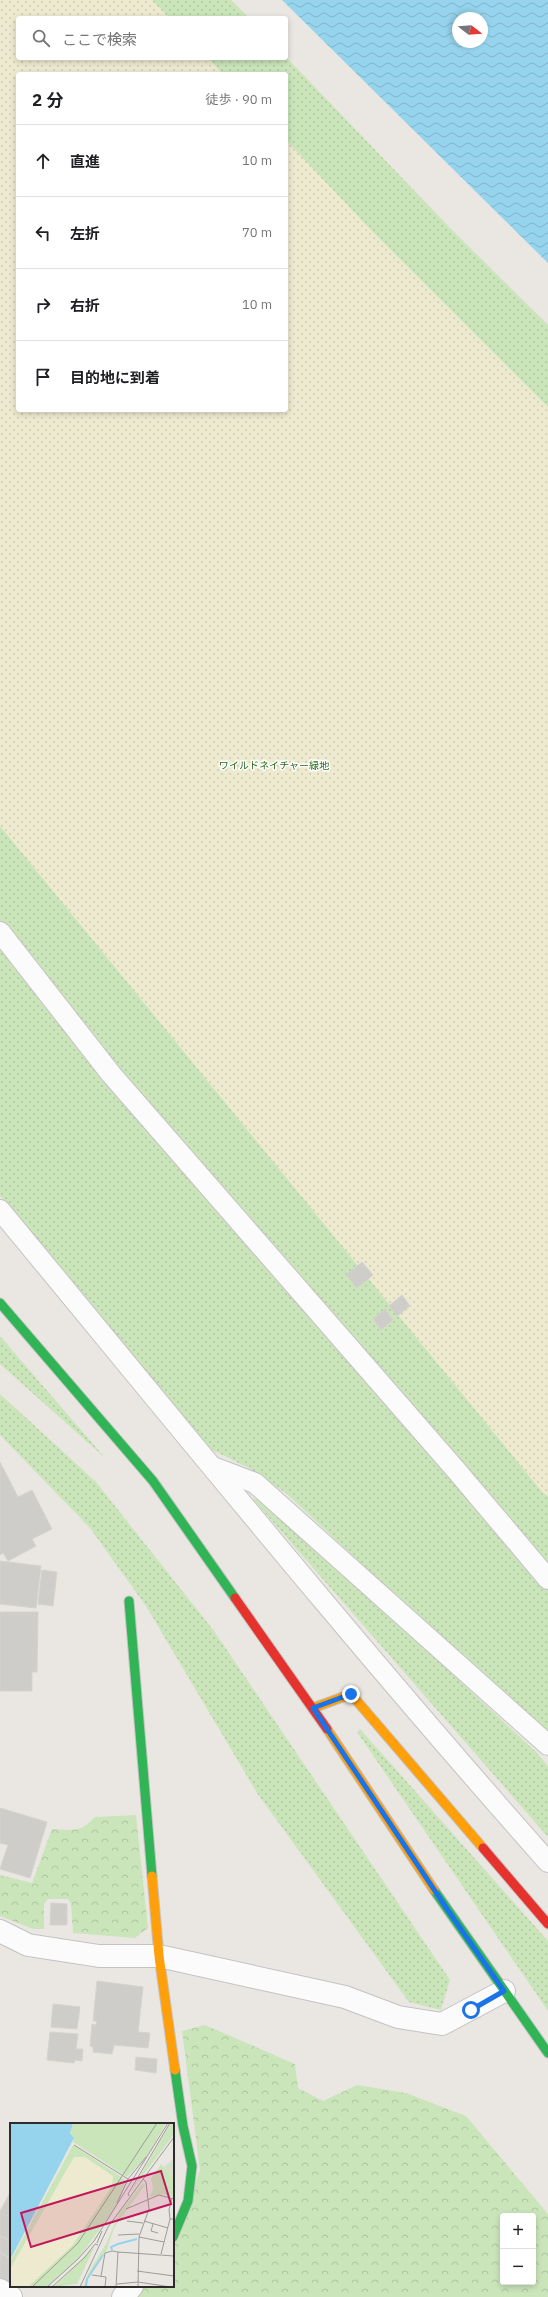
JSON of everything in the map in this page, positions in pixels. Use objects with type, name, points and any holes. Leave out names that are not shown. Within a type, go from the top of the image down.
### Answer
[{"type":"street","points":[[0,1303],[153,1481],[313,1708],[447,1909],[548,2053]]},
{"type":"street","points":[[129,1601],[159,1956],[183,2126],[192,2166],[188,2201],[174,2235]]},
{"type":"street","points":[[313,1708],[351,1694],[548,1924]]},
{"type":"street","points":[[0,1930],[28,1946],[99,1956],[159,1956],[345,1997],[398,2017],[442,2024],[504,1991]]},
{"type":"street","points":[[123,2297],[131,2287]]},
{"type":"street","points":[[0,2290],[11,2297]]},
{"type":"lane","points":[[0,932],[111,1074],[451,1464],[548,1579]]},
{"type":"lane","points":[[0,1210],[213,1467],[268,1537],[469,1773],[548,1862]]},
{"type":"lane","points":[[213,1467],[255,1483],[548,1745]]},
{"type":"green space","name":"ワイルドネイチャー緑地","points":[[0,0],[231,0],[247,16],[16,16],[16,60],[288,59],[452,230],[548,325],[548,1734],[540,1732],[287,1494],[249,1468],[202,1445],[0,1196]]},
{"type":"green space","points":[[0,1336],[105,1458],[0,1364]]},
{"type":"green space","points":[[0,1394],[96,1482],[214,1631],[450,1980],[441,2010],[409,2002],[257,1793],[146,1606],[90,1528],[0,1435]]},
{"type":"green space","points":[[264,1498],[536,1752],[548,1766],[548,1837],[253,1499]]},
{"type":"green space","points":[[360,1729],[548,1941],[548,2011],[357,1732]]},
{"type":"green space","points":[[136,1815],[148,1928],[135,1938],[73,1933],[71,1904],[68,1899],[48,1899],[44,1904],[44,1929],[33,1929],[0,1916],[0,1875],[32,1883],[52,1829],[71,1830],[81,1828],[95,1817]]},
{"type":"green space","points":[[205,2025],[295,2064],[298,2088],[323,2101],[357,2085],[406,2093],[466,2116],[548,2214],[548,2297],[134,2297],[142,2287],[174,2287],[174,2245],[200,2170],[182,2031]]},
{"type":"sand","name":"ワイルドネイチャー緑地","points":[[0,0],[152,0],[168,16],[16,16],[16,60],[210,60],[221,72],[16,72],[16,412],[288,412],[288,142],[371,230],[548,407],[548,1496],[543,1493],[0,826]]},
{"type":"water","points":[[282,0],[548,0],[548,263]]},
{"type":"building","points":[[362,1262],[373,1275],[357,1288],[346,1275]]},
{"type":"building","points":[[402,1295],[410,1306],[397,1316],[389,1306]]},
{"type":"building","points":[[385,1309],[393,1320],[381,1330],[373,1319]]},
{"type":"building","points":[[0,1462],[18,1497],[32,1490],[52,1529],[32,1539],[36,1546],[8,1561],[3,1553],[0,1555]]},
{"type":"building","points":[[0,1561],[41,1566],[36,1608],[0,1604]]},
{"type":"building","points":[[42,1570],[57,1572],[53,1606],[38,1604]]},
{"type":"building","points":[[0,1612],[38,1612],[37,1672],[32,1672],[32,1691],[0,1691]]},
{"type":"building","points":[[0,1808],[47,1822],[30,1878],[0,1869],[8,1845],[0,1843]]},
{"type":"building","points":[[51,1903],[67,1904],[67,1925],[50,1925]]},
{"type":"building","points":[[97,1981],[143,1987],[138,2032],[150,2033],[148,2048],[114,2045],[112,2054],[93,2052],[93,2047],[90,2046],[92,2024],[96,2025],[97,2021],[93,2021]]},
{"type":"building","points":[[53,2004],[80,2007],[77,2029],[51,2027]]},
{"type":"building","points":[[50,2032],[78,2034],[76,2049],[83,2049],[82,2061],[75,2060],[74,2063],[47,2060]]},
{"type":"building","points":[[136,2057],[157,2059],[156,2073],[135,2070]]},
{"type":"building","points":[[10,2193],[10,2240],[0,2235],[0,2211]]},
{"type":"building","points":[[0,2236],[10,2241],[10,2257],[0,2252]]},
{"type":"building","points":[[0,2253],[10,2258],[10,2283],[0,2278]]},
{"type":"traffic: fast","points":[[0,1303],[153,1481],[235,1598]]},
{"type":"traffic: fast","points":[[129,1601],[152,1876]]},
{"type":"traffic: fast","points":[[434,1890],[548,2053]]},
{"type":"traffic: fast","points":[[174,2235],[188,2201],[192,2166],[183,2126],[175,2070]]},
{"type":"traffic: slow","points":[[313,1708],[351,1694],[483,1848]]},
{"type":"traffic: slow","points":[[327,1729],[434,1890]]},
{"type":"traffic: slow","points":[[152,1876],[159,1956],[175,2070]]},
{"type":"traffic: jam","points":[[235,1598],[327,1729]]},
{"type":"traffic: jam","points":[[483,1848],[548,1924]]},
{"type":"route","points":[[351,1694],[313,1708],[447,1909],[504,1991],[471,2010]]}]
